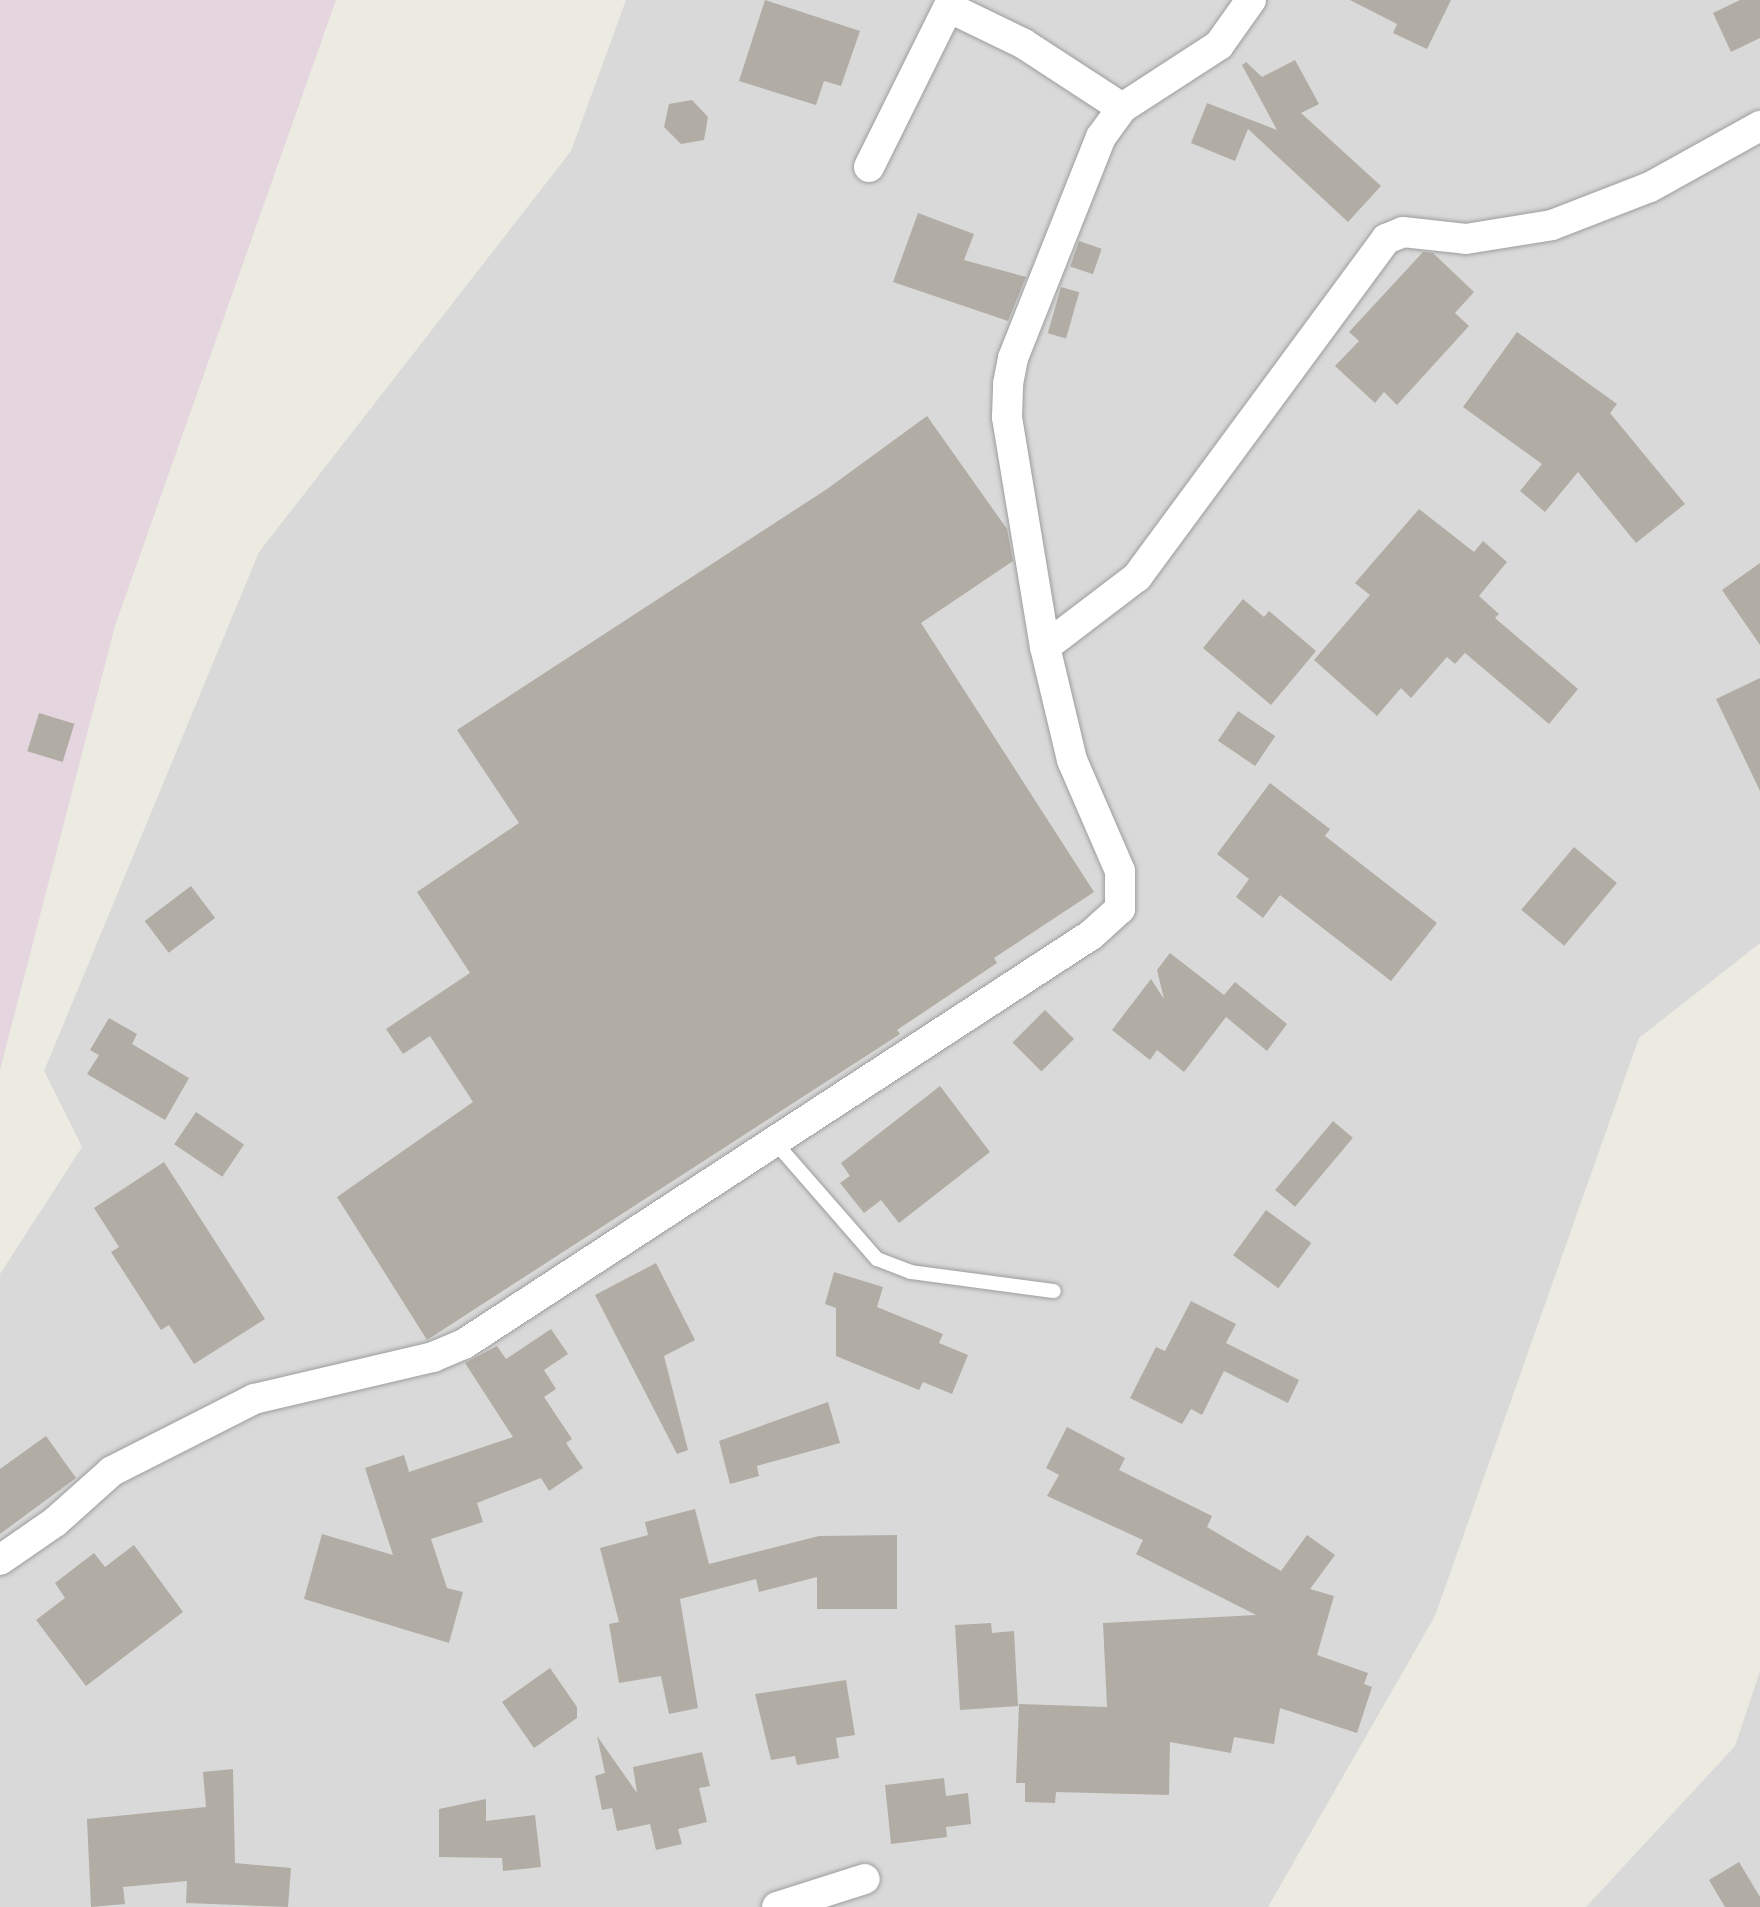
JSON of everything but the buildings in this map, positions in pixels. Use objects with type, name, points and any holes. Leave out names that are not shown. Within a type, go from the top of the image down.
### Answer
[{"type":"street","points":[[0,1560],[55,1522],[112,1471],[254,1399],[433,1357],[464,1344],[1091,935],[1120,909],[1120,871],[1072,760],[1045,647],[1007,417],[1008,384],[1013,358],[1101,137],[1122,108],[1219,45],[1251,0]]},
{"type":"street","points":[[869,167],[951,4],[1024,44],[1122,108]]},
{"type":"street","points":[[1045,647],[1137,577],[1386,239],[1403,232],[1466,239],[1552,225],[1650,187],[1760,126]]},
{"type":"street","points":[[777,1907],[865,1879]]},
{"type":"lane","points":[[774,1141],[877,1259],[911,1272],[1054,1291]]},
{"type":"shaded area","points":[[0,0],[336,0],[115,626],[0,1070]]},
{"type":"shaded area","points":[[626,0],[1760,0],[1760,943],[1639,1038],[1435,1616],[1268,1907],[0,1907],[0,1274],[82,1147],[44,1071],[259,552],[571,151]]},
{"type":"shaded area","points":[[1760,1671],[1760,1907],[1586,1907],[1735,1746]]}]
